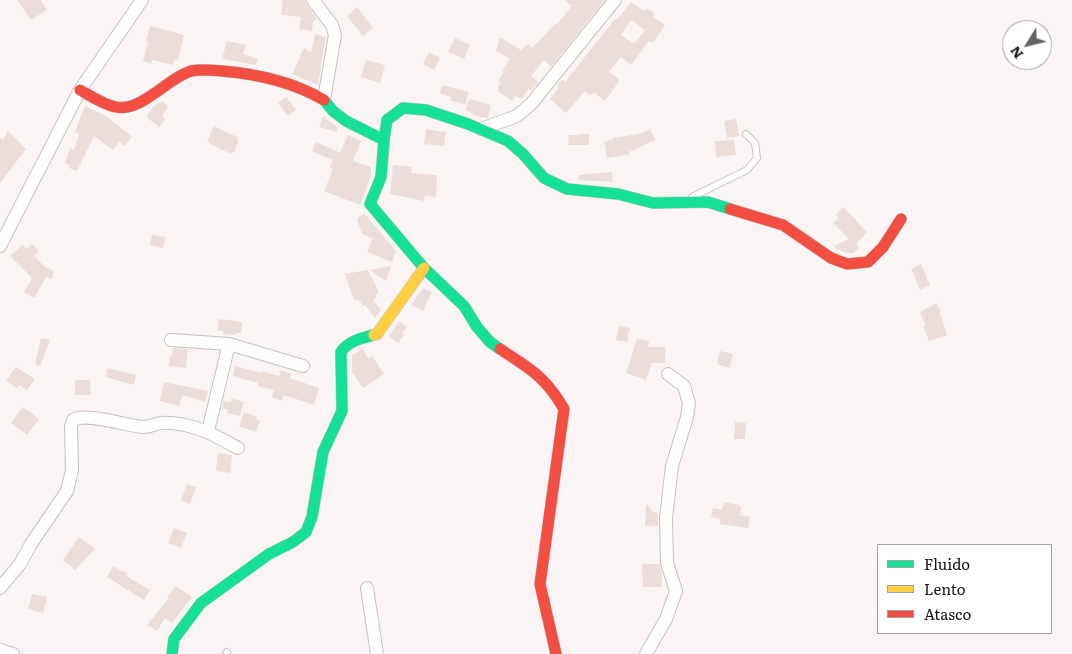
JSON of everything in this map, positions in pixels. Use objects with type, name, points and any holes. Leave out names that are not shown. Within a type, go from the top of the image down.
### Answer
[{"type":"street","points":[[0,246],[80,90],[142,0]]},
{"type":"street","points":[[314,0],[332,25],[335,35],[324,100]]},
{"type":"street","points":[[481,129],[517,116],[531,104],[615,0]]},
{"type":"street","points":[[80,90],[118,109],[138,105],[178,77],[198,70],[242,73],[288,83],[324,100],[333,111],[349,123],[384,140]]},
{"type":"street","points":[[556,654],[540,584],[564,409],[553,390],[537,373],[490,342],[477,327],[464,306],[424,268],[370,204],[381,177],[384,140],[388,120],[403,108],[426,110],[468,124],[508,141],[523,154],[544,178],[567,189],[618,194],[653,203],[708,202],[783,225],[831,258],[847,264],[868,262],[883,247],[901,219]]},
{"type":"street","points":[[172,654],[174,639],[201,603],[269,554],[293,542],[306,532],[312,517],[323,452],[342,411],[341,352],[344,347],[354,341],[377,334],[424,268]]},
{"type":"street","points":[[171,340],[229,344],[303,366]]},
{"type":"street","points":[[208,432],[229,344]]},
{"type":"street","points":[[646,654],[666,619],[676,591],[666,563],[666,518],[672,466],[687,417],[689,403],[684,386],[668,374]]},
{"type":"street","points":[[0,588],[20,564],[31,544],[67,491],[72,470],[71,426],[73,420],[77,417],[142,427],[150,427],[162,422],[186,425],[208,432],[238,448]]},
{"type":"street","points":[[367,588],[377,654]]},
{"type":"street","points":[[0,650],[13,654]]},
{"type":"lane","points":[[682,202],[746,170],[757,158],[755,143],[746,134]]},
{"type":"building","points":[[17,0],[41,0],[47,10],[31,20]]},
{"type":"building","points":[[283,0],[305,0],[317,19],[313,22],[312,31],[299,29],[301,17],[281,15]]},
{"type":"building","points":[[565,0],[605,0],[551,67],[544,60],[531,76],[538,82],[531,91],[528,89],[522,99],[515,96],[512,101],[498,91],[501,82],[498,81],[510,59],[496,51],[500,37],[521,50],[528,44],[532,48],[557,24],[572,6]]},
{"type":"building","points":[[631,2],[644,11],[646,8],[655,14],[653,17],[665,25],[653,43],[649,41],[631,65],[621,57],[609,72],[620,80],[605,101],[594,93],[589,95],[585,91],[566,113],[550,99],[559,88],[557,86],[562,79],[565,82],[615,19],[617,20]],"holes":[[[631,20],[645,30],[634,44],[621,35]]]},
{"type":"building","points":[[357,7],[373,28],[363,36],[347,16]]},
{"type":"building","points":[[150,26],[184,35],[178,60],[174,59],[173,65],[152,60],[151,64],[143,61]]},
{"type":"building","points":[[315,34],[326,37],[318,85],[292,74],[304,48],[311,52]]},
{"type":"building","points":[[455,38],[470,45],[464,59],[448,52]]},
{"type":"building","points":[[227,41],[246,45],[243,54],[258,59],[256,65],[222,59]]},
{"type":"building","points":[[429,52],[440,58],[434,70],[423,64]]},
{"type":"building","points":[[366,60],[385,65],[380,83],[361,77]]},
{"type":"building","points":[[442,85],[469,92],[465,105],[450,100],[451,97],[440,93]]},
{"type":"building","points":[[286,97],[296,110],[288,116],[278,103]]},
{"type":"building","points":[[469,99],[491,105],[488,118],[478,117],[466,110]]},
{"type":"building","points":[[162,101],[168,106],[162,116],[165,119],[159,127],[146,117],[153,107]]},
{"type":"building","points":[[85,106],[106,116],[132,137],[125,146],[119,142],[113,150],[94,136],[77,171],[69,168],[70,166],[65,163],[70,148],[74,150],[79,134],[75,132]]},
{"type":"building","points":[[323,116],[338,128],[337,132],[319,127]]},
{"type":"building","points":[[736,119],[739,136],[727,138],[724,121]]},
{"type":"building","points":[[214,126],[237,137],[238,142],[234,152],[229,153],[207,142]]},
{"type":"building","points":[[426,129],[446,132],[444,146],[424,144]]},
{"type":"building","points":[[650,129],[655,140],[629,152],[630,154],[607,158],[604,141],[639,134]]},
{"type":"building","points":[[8,131],[26,149],[0,183],[0,138],[3,140]]},
{"type":"building","points":[[589,134],[589,145],[568,145],[569,135]]},
{"type":"building","points":[[348,135],[361,141],[353,161],[371,167],[371,175],[360,205],[324,191],[333,169],[330,167],[332,160],[312,151],[316,142],[340,153]]},
{"type":"building","points":[[734,140],[736,155],[716,157],[715,141]]},
{"type":"building","points":[[393,165],[412,167],[411,173],[437,175],[436,197],[425,195],[424,201],[390,194]]},
{"type":"building","points":[[612,172],[613,182],[579,180],[579,175]]},
{"type":"building","points":[[843,207],[868,231],[856,244],[859,248],[853,253],[836,249],[834,246],[849,239],[833,223],[839,218],[836,215]]},
{"type":"building","points":[[364,213],[396,251],[392,262],[367,252],[373,238],[362,234],[357,219]]},
{"type":"building","points":[[152,235],[165,237],[163,248],[150,245]]},
{"type":"building","points":[[32,244],[39,251],[34,256],[45,267],[54,271],[52,279],[46,277],[34,298],[24,292],[32,278],[10,256],[22,245],[27,249]]},
{"type":"building","points":[[921,264],[930,285],[920,290],[911,269]]},
{"type":"building","points":[[391,266],[386,281],[370,270]]},
{"type":"building","points":[[368,270],[379,293],[375,295],[377,298],[373,300],[381,310],[375,318],[365,305],[363,306],[359,300],[354,300],[345,274]]},
{"type":"building","points":[[423,288],[432,292],[423,311],[411,305]]},
{"type":"building","points":[[937,303],[947,335],[929,341],[923,326],[926,326],[920,312]]},
{"type":"building","points":[[219,319],[242,322],[241,333],[236,333],[236,335],[223,334],[223,331],[218,331]]},
{"type":"building","points":[[399,321],[407,327],[398,343],[389,336]]},
{"type":"building","points":[[619,326],[630,328],[627,342],[616,340]]},
{"type":"building","points":[[41,338],[50,340],[40,366],[35,364]]},
{"type":"building","points":[[637,339],[649,341],[648,347],[665,347],[665,363],[652,363],[646,380],[626,373]]},
{"type":"building","points":[[173,348],[188,349],[186,368],[169,366]]},
{"type":"building","points":[[363,349],[368,359],[372,356],[384,374],[363,388],[352,372],[352,355]]},
{"type":"building","points":[[720,351],[733,354],[730,368],[717,364]]},
{"type":"building","points":[[235,366],[279,376],[281,370],[292,374],[290,378],[319,388],[314,405],[284,395],[282,401],[272,397],[274,390],[233,376]]},
{"type":"building","points":[[16,367],[35,379],[27,390],[19,385],[17,388],[6,381]]},
{"type":"building","points":[[107,368],[136,375],[134,385],[106,377]]},
{"type":"building","points":[[75,380],[90,380],[91,395],[75,395]]},
{"type":"building","points":[[164,382],[208,391],[205,402],[182,395],[179,406],[160,401]]},
{"type":"building","points":[[232,398],[244,402],[240,416],[227,413],[228,410],[222,408],[224,401],[231,402]]},
{"type":"building","points":[[23,407],[39,419],[27,435],[11,423]]},
{"type":"building","points":[[244,412],[257,417],[256,420],[260,421],[256,432],[239,426]]},
{"type":"building","points":[[735,422],[746,423],[745,439],[734,439]]},
{"type":"building","points":[[218,453],[232,455],[230,473],[216,471]]},
{"type":"building","points":[[187,484],[196,487],[190,504],[181,500]]},
{"type":"building","points":[[724,502],[741,507],[740,515],[750,517],[748,528],[720,524],[721,519],[711,517],[713,508],[722,510]]},
{"type":"building","points":[[646,504],[653,512],[658,513],[658,526],[645,526]]},
{"type":"building","points":[[174,528],[187,533],[181,548],[168,543]]},
{"type":"building","points":[[79,537],[95,549],[75,570],[63,560]]},
{"type":"building","points":[[642,564],[659,564],[662,574],[662,587],[643,587]]},
{"type":"building","points":[[113,566],[150,590],[144,600],[107,577]]},
{"type":"building","points":[[176,586],[192,597],[172,623],[165,618],[157,631],[147,625],[169,598],[167,597]]},
{"type":"building","points":[[32,594],[47,597],[43,613],[28,609]]},
{"type":"traffic: fast","points":[[324,100],[333,111],[346,121],[384,140],[387,120],[403,108],[426,110],[468,124],[508,141],[523,154],[544,178],[567,189],[618,194],[653,203],[708,202],[730,209]]},
{"type":"traffic: fast","points":[[384,140],[381,177],[370,204],[424,268],[464,306],[477,327],[490,342],[500,349]]},
{"type":"traffic: fast","points":[[172,654],[174,639],[201,603],[269,554],[293,542],[306,532],[312,517],[323,452],[342,411],[341,352],[351,343],[374,335]]},
{"type":"traffic: slow","points":[[374,335],[377,334],[424,268]]},
{"type":"traffic: jam","points":[[80,90],[105,103],[123,108],[141,102],[174,79],[188,72],[210,70],[249,74],[275,80],[300,88],[324,100]]},
{"type":"traffic: jam","points":[[730,209],[783,225],[831,258],[847,264],[868,262],[883,247],[901,219]]},
{"type":"traffic: jam","points":[[500,349],[536,374],[550,389],[564,409],[540,584],[556,654]]}]
